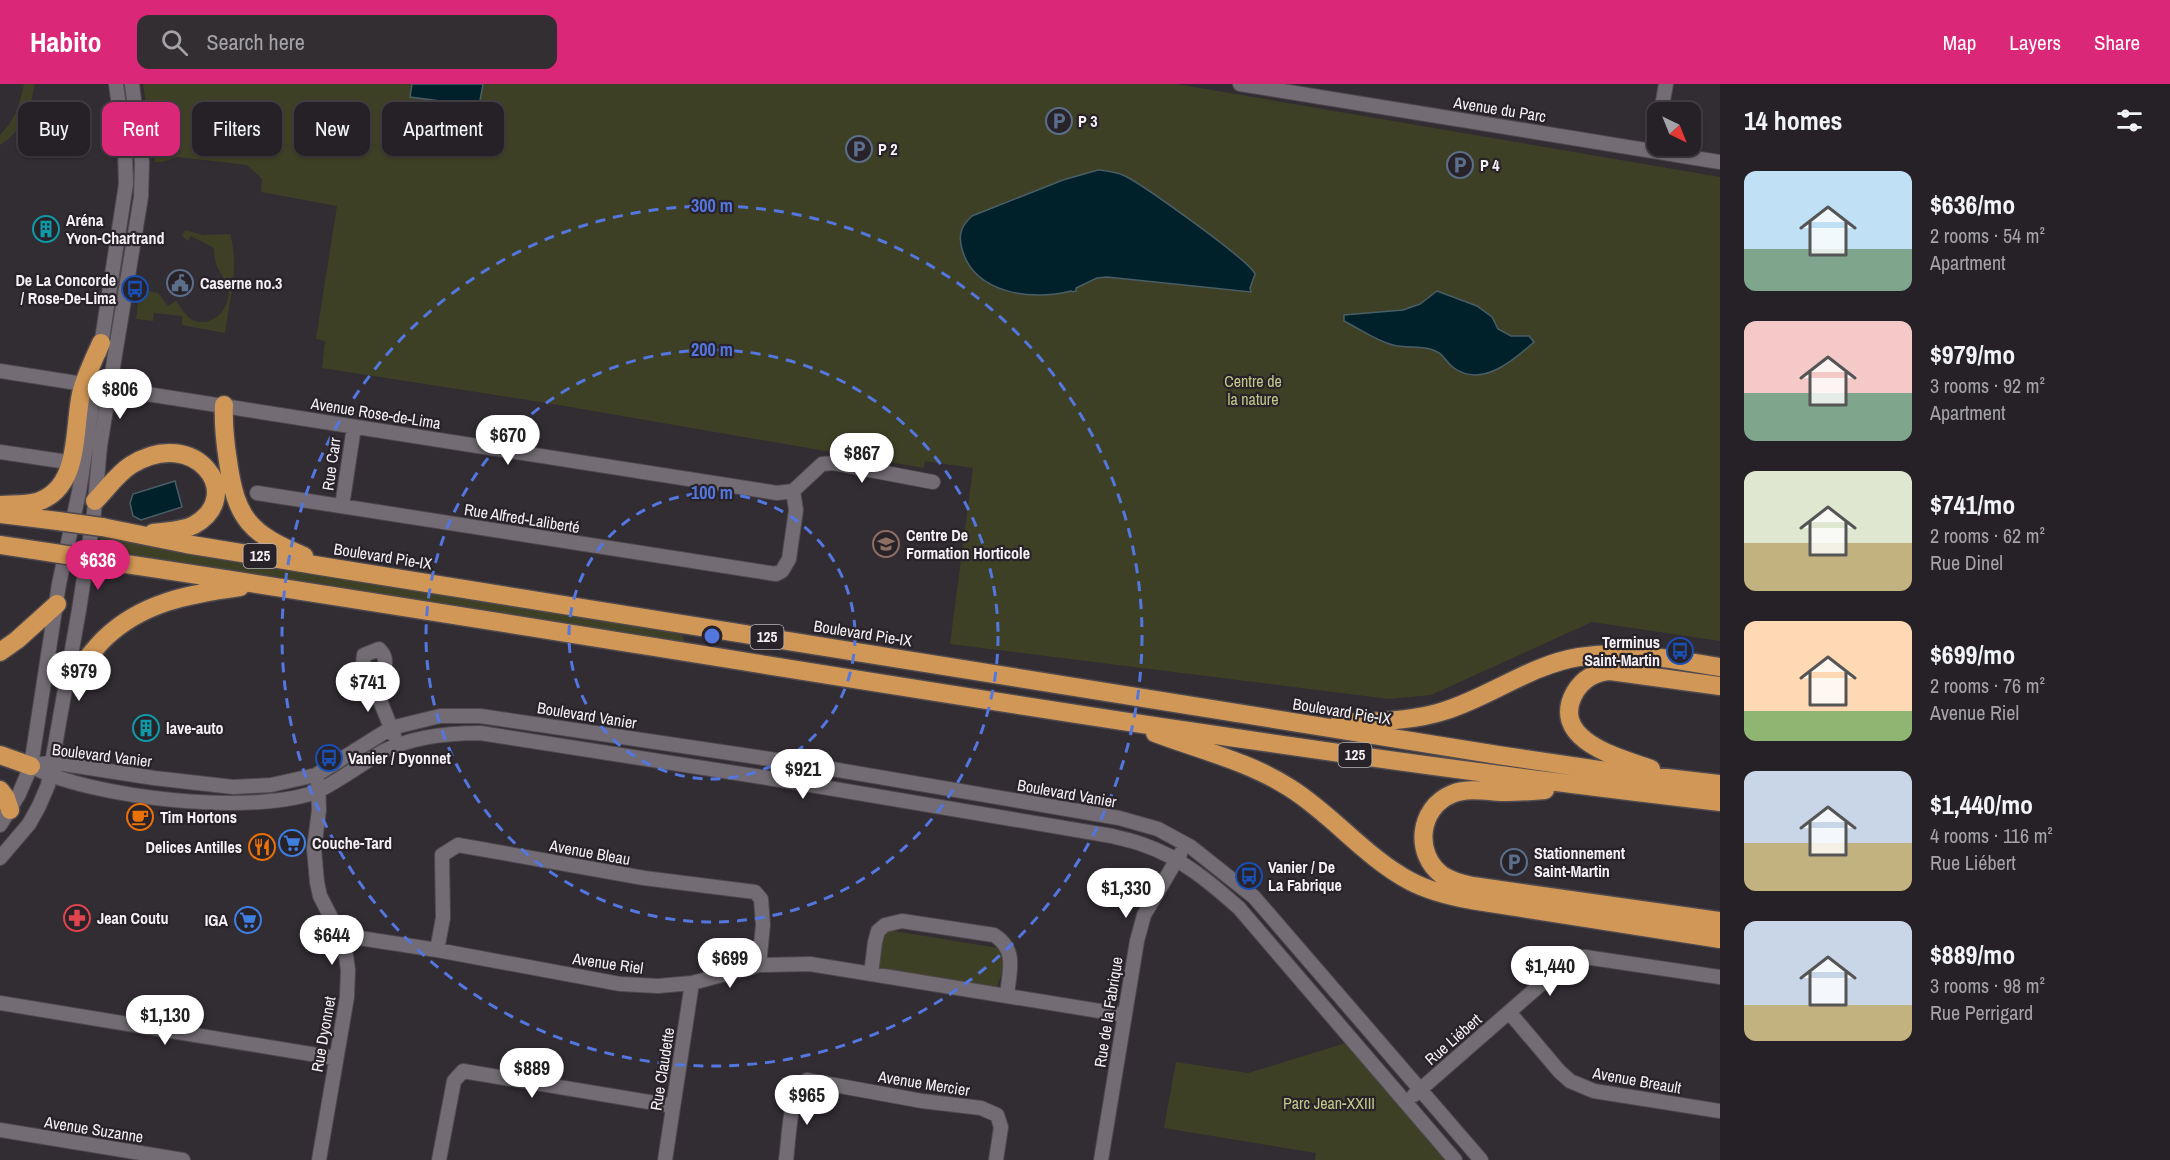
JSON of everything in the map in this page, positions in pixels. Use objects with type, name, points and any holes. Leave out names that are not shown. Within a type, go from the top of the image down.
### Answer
[{"type":"highway","points":[[0,505],[37,501],[54,493],[62,484],[70,466],[101,343]]},
{"type":"highway","points":[[224,405],[230,476],[237,504],[243,515],[258,532],[274,543],[333,568]]},
{"type":"highway","points":[[95,501],[126,469],[148,457],[173,453],[188,455],[200,461],[211,475],[215,490],[212,505],[206,516],[187,528],[144,534]]},
{"type":"highway","name":"Boulevard Pie-IX","points":[[0,514],[102,527],[186,544],[333,568],[1584,768],[1720,784]]},
{"type":"highway","name":"125","points":[[3,546],[262,584],[1116,719],[1456,770],[1720,802]]},
{"type":"highway","points":[[67,681],[82,668],[92,652],[109,635],[129,619],[151,608],[193,594],[262,584]]},
{"type":"highway","points":[[0,652],[57,604]]},
{"type":"highway","points":[[1305,724],[1401,720],[1426,716],[1454,708],[1548,665],[1581,656],[1636,655],[1720,667]]},
{"type":"highway","points":[[1678,778],[1609,754],[1586,742],[1575,729],[1571,717],[1571,705],[1575,693],[1586,680],[1605,672],[1720,686]]},
{"type":"highway","points":[[1116,719],[1244,765],[1281,782],[1315,805],[1386,865],[1408,879],[1436,892],[1491,904],[1720,939]]},
{"type":"highway","points":[[0,755],[31,766]]},
{"type":"highway","points":[[1594,788],[1506,792],[1470,791],[1453,794],[1435,807],[1426,822],[1423,838],[1425,854],[1441,874],[1466,885],[1720,921]]},
{"type":"highway","points":[[0,790],[6,798],[5,818]]},
{"type":"street","points":[[101,343],[126,184],[124,142],[116,84]]},
{"type":"street","points":[[0,858],[20,837],[43,798],[67,681],[95,501],[100,446],[142,186],[142,154],[132,84]]},
{"type":"street","name":"Avenue du Parc","points":[[1240,84],[1647,150]]},
{"type":"street","points":[[1663,102],[1666,84]]},
{"type":"street","name":"Avenue du Parc","points":[[1684,156],[1720,162]]},
{"type":"street","name":"Avenue Rose-de-Lima","points":[[0,371],[777,494],[793,491]]},
{"type":"street","points":[[5,818],[26,781],[31,766],[57,604],[79,492],[90,386]]},
{"type":"street","name":"Rue Carr","points":[[342,506],[354,427]]},
{"type":"street","points":[[0,452],[61,461]]},
{"type":"street","points":[[793,491],[822,464],[832,463],[933,482]]},
{"type":"street","name":"Rue Alfred-Laliberté","points":[[256,493],[770,573],[782,571],[789,559],[796,510],[793,491]]},
{"type":"street","points":[[374,686],[398,745]]},
{"type":"street","name":"Boulevard Vanier","points":[[31,766],[236,787],[271,784],[316,775],[391,728],[440,716],[480,716],[797,763],[1119,818],[1158,829],[1186,844],[1223,870],[1254,897],[1419,1091],[1481,1160]]},
{"type":"street","name":"Boulevard Vanier","points":[[50,769],[107,789],[168,799],[234,804],[276,802],[319,790],[382,752],[398,745],[452,733],[480,733],[793,782],[1112,836],[1145,845],[1210,882],[1239,908],[1455,1160]]},
{"type":"street","name":"Rue Dyonnet","points":[[316,775],[320,810],[314,849],[317,882],[323,901],[340,935],[348,970],[346,997],[319,1160]]},
{"type":"street","name":"Rue de la Fabrique","points":[[1101,1160],[1137,941],[1144,915],[1186,844]]},
{"type":"street","name":"Avenue Bleau","points":[[437,950],[443,918],[442,855],[458,845],[644,878],[755,892],[761,899],[763,925],[759,965]]},
{"type":"street","points":[[871,974],[878,931],[885,925],[902,921],[994,934],[1003,940],[1010,951],[1007,996]]},
{"type":"street","name":"Avenue Riel","points":[[340,935],[437,950],[620,984],[658,986],[692,983],[759,965],[810,964],[1124,1015]]},
{"type":"street","name":"Rue Liébert","points":[[1405,1102],[1572,957],[1720,977]]},
{"type":"street","name":"Rue Claudette","points":[[665,1160],[692,983]]},
{"type":"street","points":[[0,1003],[335,1058]]},
{"type":"street","name":"Avenue Breault","points":[[1509,1012],[1570,1081],[1594,1091],[1720,1110]]},
{"type":"street","points":[[439,1160],[454,1081],[463,1071],[673,1106]]},
{"type":"street","name":"Avenue Mercier","points":[[786,1160],[795,1097],[800,1084],[807,1080],[922,1101],[981,1108],[997,1115],[1001,1127],[996,1160]]},
{"type":"street","name":"Avenue Suzanne","points":[[0,1130],[183,1160]]},
{"type":"green space","points":[[24,84],[35,84],[31,102],[19,102]]},
{"type":"green space","name":"Centre de la nature","points":[[143,84],[1177,84],[1720,177],[1720,641],[1592,622],[1431,695],[1389,699],[950,644],[973,468],[925,461],[924,468],[547,403],[322,368],[325,341],[316,339],[337,206],[261,192],[262,179],[247,165],[178,157],[155,162],[154,156],[180,156],[180,102],[146,102]]},
{"type":"green space","points":[[18,106],[18,128],[0,145],[0,135],[10,124]]},
{"type":"green space","points":[[185,230],[203,235],[230,234],[234,271],[225,333],[182,325],[182,316],[154,313],[153,321],[136,319],[140,289],[158,293],[168,306],[176,301],[186,315],[195,321],[209,321],[225,308],[229,294],[228,287],[217,266],[214,248],[191,236],[188,241],[182,236]]},
{"type":"green space","points":[[101,536],[660,629],[682,635],[684,641],[681,644],[98,553]]},
{"type":"green space","points":[[888,930],[998,948],[1003,962],[996,989],[880,972],[879,950]]},
{"type":"green space","name":"Parc Jean-XXIII","points":[[1346,1043],[1452,1160],[1315,1160],[1316,1153],[1164,1128],[1176,1062],[1248,1073]]},
{"type":"water","points":[[412,84],[483,84],[480,102],[448,102],[410,97]]},
{"type":"water","points":[[1098,170],[1119,174],[1136,182],[1235,254],[1255,274],[1250,288],[1251,292],[1107,277],[1097,278],[1076,288],[1073,292],[1023,294],[991,285],[969,264],[960,239],[965,223],[972,216],[1063,180]]},
{"type":"water","points":[[1437,291],[1477,306],[1492,317],[1498,329],[1511,336],[1529,336],[1534,342],[1497,369],[1476,375],[1454,368],[1435,351],[1387,343],[1344,321],[1344,315],[1403,310],[1420,304]]},
{"type":"water","points":[[175,481],[182,507],[141,520],[133,516],[130,503],[133,494]]},
{"type":"place","name":"P 3","points":[[1059,121]]},
{"type":"place","name":"P 2","points":[[859,149]]},
{"type":"place","name":"P 4","points":[[1460,165]]},
{"type":"place","name":"Aréna Yvon-Chartrand","points":[[46,229]]},
{"type":"place","name":"Caserne no.3","points":[[180,283]]},
{"type":"place","name":"De La Concorde / Rose-De-Lima","points":[[135,289]]},
{"type":"place","name":"Centre De Formation Horticole","points":[[886,544]]},
{"type":"place","name":"Terminus Saint-Martin","points":[[1680,651]]},
{"type":"place","name":"lave-auto","points":[[146,728]]},
{"type":"place","name":"Vanier / Dyonnet","points":[[329,758]]},
{"type":"place","name":"Tim Hortons","points":[[140,817]]},
{"type":"place","name":"Couche-Tard","points":[[292,843]]},
{"type":"place","name":"Delices Antilles","points":[[262,847]]},
{"type":"place","name":"Stationnement Saint-Martin","points":[[1514,862]]},
{"type":"place","name":"Vanier / De La Fabrique","points":[[1249,876]]},
{"type":"place","name":"Jean Coutu","points":[[77,918]]},
{"type":"place","name":"IGA","points":[[248,920]]}]
